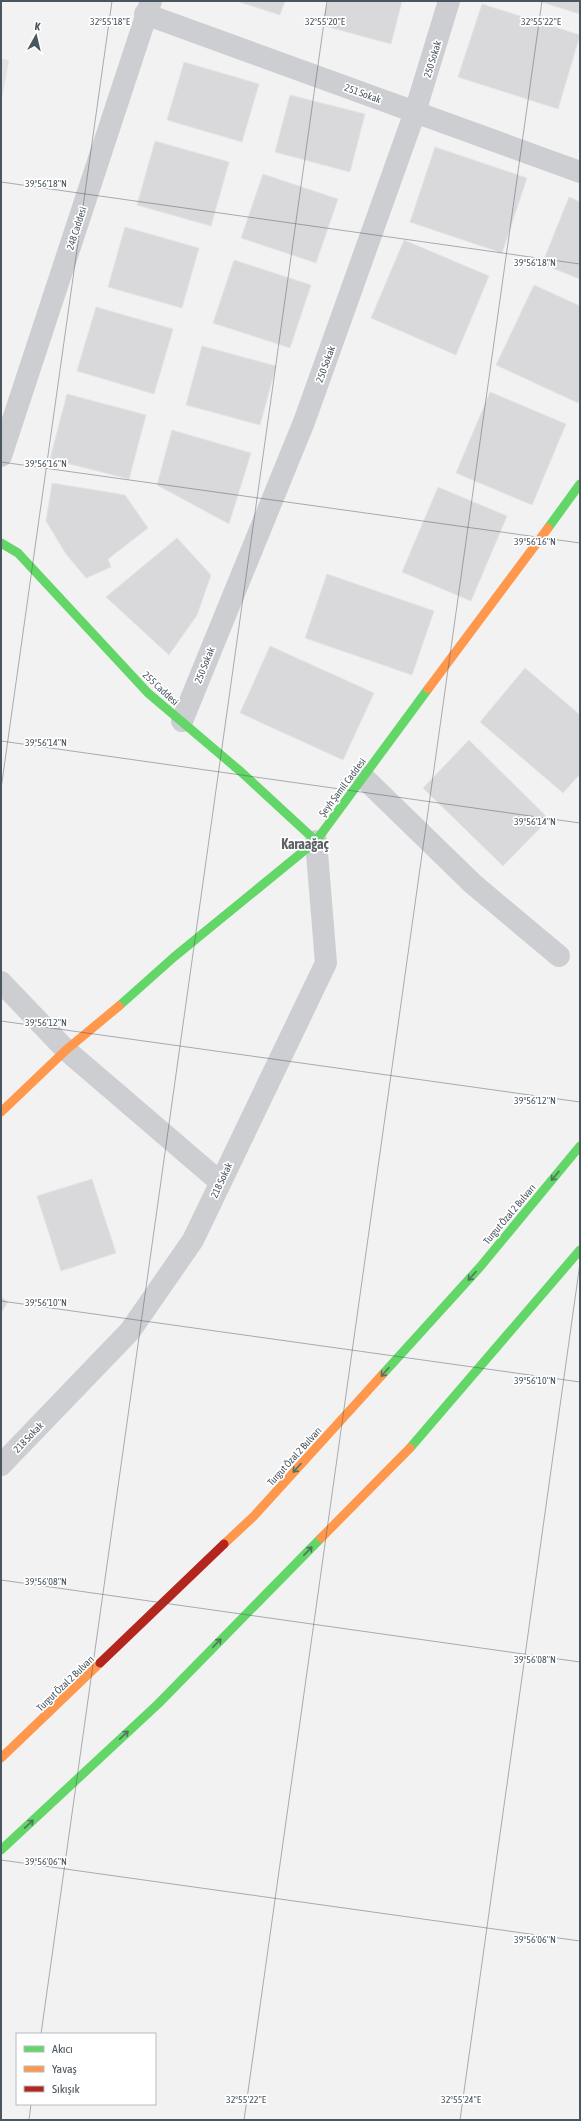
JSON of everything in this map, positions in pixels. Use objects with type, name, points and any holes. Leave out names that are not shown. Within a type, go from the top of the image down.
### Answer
[{"type":"main road","name":"Şeyh Şamil Caddesi","points":[[1,1112],[66,1050],[97,1026],[174,957],[316,841],[580,484]]},
{"type":"main road","name":"255 Caddesi","points":[[1,543],[18,553],[148,693],[240,771],[316,841]]},
{"type":"main road","name":"Turgut Özal 2 Bulvarı","points":[[1,1758],[254,1516],[480,1267],[580,1146]]},
{"type":"main road","points":[[1,1850],[158,1704],[418,1439],[580,1250]]},
{"type":"street","name":"250 Sokak","points":[[182,721],[304,422],[415,112],[449,1]]},
{"type":"street","name":"251 Sokak","points":[[148,8],[415,112],[580,172]]},
{"type":"street","name":"248 Caddesi","points":[[1,456],[148,8]]},
{"type":"street","points":[[364,777],[473,884],[559,956]]},
{"type":"street","name":"218 Sokak","points":[[1,1465],[130,1331],[193,1240],[326,963],[316,841]]},
{"type":"street","points":[[1,982],[66,1050],[220,1182]]},
{"type":"shaded area","points":[[1,59],[9,60],[1,105]]},
{"type":"building","points":[[236,1],[285,1],[280,15]]},
{"type":"building","points":[[328,1],[402,1],[391,44],[321,25]]},
{"type":"building","points":[[538,1],[580,1],[580,14]]},
{"type":"building","points":[[482,4],[580,35],[558,109],[458,77]]},
{"type":"building","points":[[184,62],[259,84],[242,142],[167,120]]},
{"type":"building","points":[[290,95],[365,114],[350,172],[275,152]]},
{"type":"building","points":[[155,141],[229,162],[211,226],[137,205]]},
{"type":"building","points":[[435,147],[527,178],[502,253],[410,222]]},
{"type":"building","points":[[263,174],[338,199],[316,263],[241,238]]},
{"type":"building","points":[[569,197],[580,202],[580,279],[542,264]]},
{"type":"building","points":[[125,227],[199,248],[182,308],[108,287]]},
{"type":"building","points":[[404,240],[489,276],[456,355],[371,318]]},
{"type":"building","points":[[234,260],[311,285],[290,348],[213,323]]},
{"type":"building","points":[[534,285],[580,306],[580,399],[578,403],[496,365]]},
{"type":"building","points":[[96,307],[173,329],[154,394],[77,371]]},
{"type":"building","points":[[202,346],[276,366],[260,425],[186,405]]},
{"type":"building","points":[[490,392],[566,424],[532,505],[456,473]]},
{"type":"building","points":[[67,394],[146,415],[129,479],[50,459]]},
{"type":"building","points":[[172,430],[251,453],[229,524],[157,485]]},
{"type":"building","points":[[52,483],[125,495],[148,528],[108,559],[111,567],[86,578],[66,554],[46,521]]},
{"type":"building","points":[[438,487],[507,516],[471,601],[402,572]]},
{"type":"building","points":[[177,538],[211,575],[197,615],[169,655],[106,597]]},
{"type":"building","points":[[327,574],[434,611],[412,675],[305,638]]},
{"type":"building","points":[[270,646],[374,693],[343,760],[240,713]]},
{"type":"building","points":[[525,668],[580,715],[580,774],[563,793],[480,722]]},
{"type":"building","points":[[469,740],[549,819],[503,866],[423,788]]},
{"type":"building","points":[[92,1179],[116,1253],[61,1271],[37,1196]]},
{"type":"building","points":[[1,1297],[8,1302],[1,1313]]},
{"type":"traffic: fast","points":[[548,528],[580,484]]},
{"type":"traffic: fast","points":[[1,543],[18,553],[148,693],[240,771],[316,841]]},
{"type":"traffic: fast","points":[[119,1006],[174,957],[316,841],[428,689]]},
{"type":"traffic: fast","points":[[382,1375],[480,1267],[580,1146]]},
{"type":"traffic: fast","points":[[410,1448],[580,1250]]},
{"type":"traffic: fast","points":[[1,1850],[158,1704],[321,1538]]},
{"type":"traffic: slow","points":[[428,689],[548,528]]},
{"type":"traffic: slow","points":[[1,1112],[66,1050],[119,1006]]},
{"type":"traffic: slow","points":[[224,1544],[254,1516],[382,1375]]},
{"type":"traffic: slow","points":[[321,1538],[410,1448]]},
{"type":"traffic: slow","points":[[1,1758],[100,1663]]},
{"type":"traffic: jam","points":[[100,1663],[224,1544]]},
{"type":"district","name":"Karaağaç","points":[[305,844]]}]
